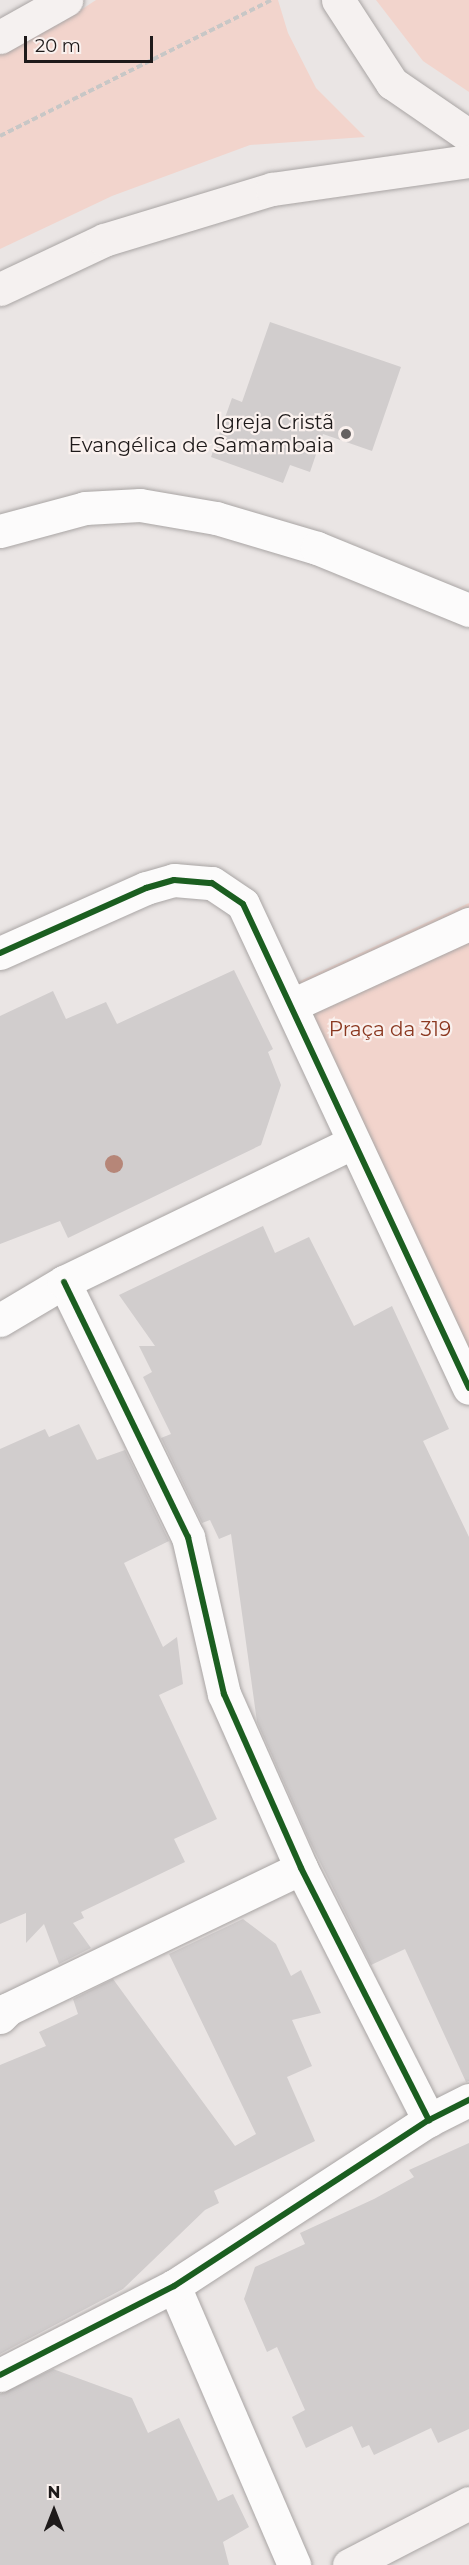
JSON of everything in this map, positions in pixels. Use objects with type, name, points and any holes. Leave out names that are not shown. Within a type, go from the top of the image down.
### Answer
[{"type":"street","points":[[0,37],[66,0]]},
{"type":"street","points":[[338,0],[392,83],[469,136]]},
{"type":"street","points":[[0,289],[104,240],[272,189],[469,161]]},
{"type":"street","points":[[0,531],[85,508],[140,506],[216,518],[317,548],[469,610]]},
{"type":"street","points":[[0,953],[146,888],[174,880],[212,883],[243,904],[292,1005],[352,1143],[469,1388]]},
{"type":"street","points":[[292,1005],[469,924]]},
{"type":"street","points":[[0,1320],[64,1282],[352,1143]]},
{"type":"street","points":[[64,1282],[188,1537],[224,1694],[301,1868],[429,2120]]},
{"type":"street","points":[[3,2006],[301,1868]]},
{"type":"street","points":[[0,2375],[174,2286],[429,2120],[469,2100]]},
{"type":"street","points":[[174,2286],[294,2565]]},
{"type":"street","points":[[349,2565],[469,2503]]},
{"type":"path","points":[[0,136],[271,0]]},
{"type":"green space","points":[[96,0],[278,0],[288,33],[316,88],[365,137],[250,145],[112,196],[0,249],[0,52],[61,23]]},
{"type":"green space","points":[[376,0],[469,0],[469,92],[423,61]]},
{"type":"green space","name":"Praça da 319","points":[[469,903],[469,1382],[285,988]]},
{"type":"building","points":[[270,322],[401,367],[372,451],[323,434],[310,472],[290,465],[283,483],[211,457],[232,398],[242,402]]},
{"type":"building","points":[[234,970],[273,1049],[268,1052],[281,1085],[261,1145],[68,1238],[60,1221],[0,1244],[0,1016],[53,991],[66,1019],[106,1002],[117,1024]]},
{"type":"building","points":[[263,1226],[275,1253],[309,1237],[354,1326],[392,1306],[449,1429],[423,1441],[469,1537],[469,2081],[466,2082],[405,1949],[371,1965],[311,1844],[257,1722],[231,1534],[219,1539],[210,1520],[202,1523],[161,1438],[171,1434],[143,1377],[152,1372],[139,1346],[155,1346],[119,1295]]},
{"type":"building","points":[[79,1424],[97,1460],[125,1450],[169,1541],[124,1563],[163,1647],[177,1637],[183,1684],[159,1695],[217,1819],[174,1839],[185,1862],[81,1912],[84,1918],[73,1923],[91,1948],[59,1964],[44,1924],[26,1943],[26,1913],[0,1924],[0,1449],[45,1429],[49,1437]]},
{"type":"building","points":[[243,1919],[276,1944],[291,1976],[301,1970],[321,2013],[292,2020],[312,2066],[287,2077],[315,2141],[214,2191],[219,2203],[205,2210],[123,2289],[0,2354],[0,2065],[46,2046],[39,2032],[78,2014],[73,1999],[113,1979],[235,2146],[256,2134],[169,1954]]},
{"type":"building","points":[[469,2143],[469,2429],[438,2443],[431,2428],[374,2455],[369,2445],[362,2448],[352,2426],[306,2448],[292,2417],[305,2410],[277,2347],[267,2352],[244,2299],[255,2267],[305,2244],[300,2233],[374,2199],[414,2177],[409,2170]]},
{"type":"building","points":[[53,2369],[132,2398],[148,2433],[179,2418],[218,2501],[233,2494],[249,2527],[223,2542],[229,2565],[0,2565],[0,2394]]},
{"type":"cycle path","points":[[0,953],[146,888],[174,880],[212,883],[243,904],[469,1388]]},
{"type":"cycle path","points":[[64,1282],[188,1537],[224,1694],[301,1868],[429,2120]]},
{"type":"cycle path","points":[[0,2375],[174,2286],[429,2120],[469,2100]]},
{"type":"place","name":"Igreja Cristã Evangélica de Samambaia","points":[[346,434]]}]
